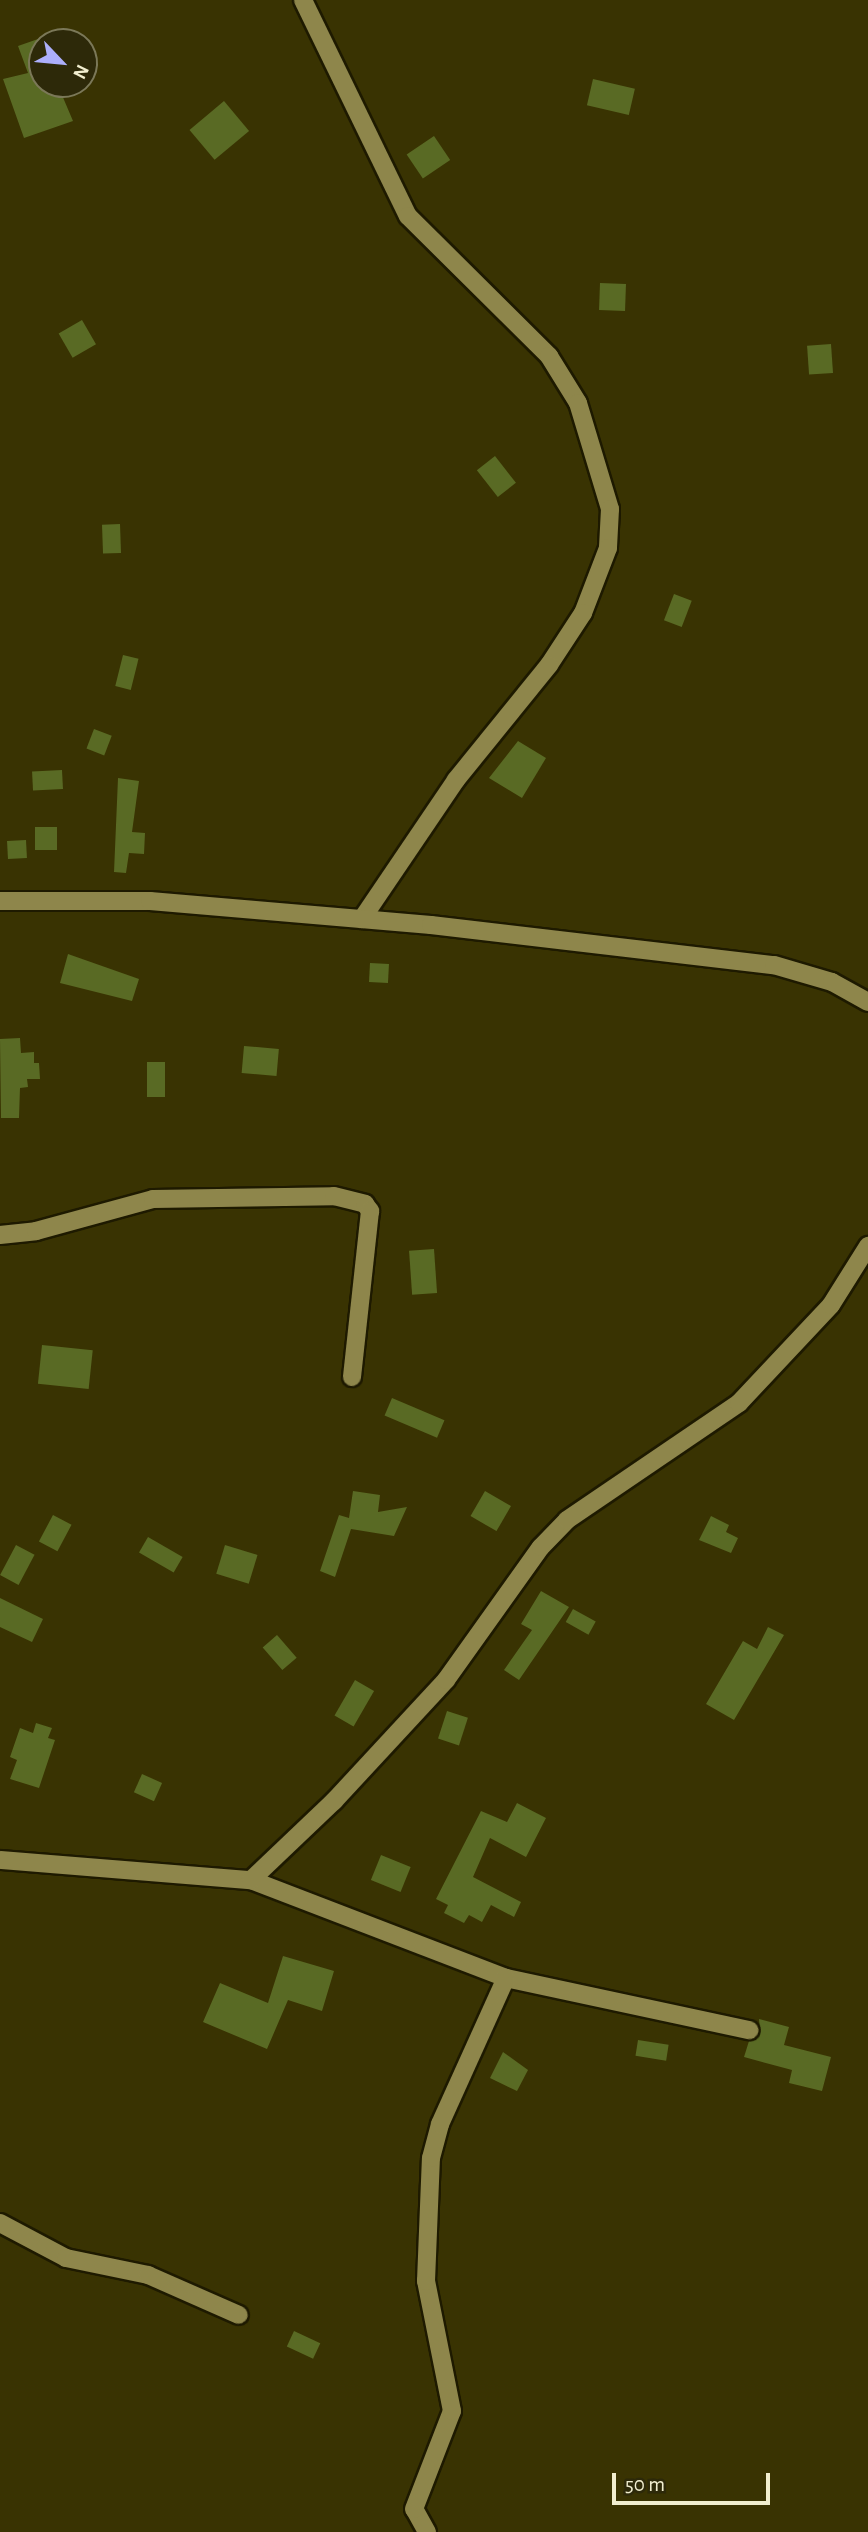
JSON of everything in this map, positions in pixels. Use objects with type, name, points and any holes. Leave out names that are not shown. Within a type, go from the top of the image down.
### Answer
[{"type":"street","points":[[303,0],[408,216],[549,356],[578,403],[610,509],[608,548],[583,613],[549,665],[456,780],[362,919]]},
{"type":"street","points":[[0,901],[150,901],[362,919],[774,965],[832,982],[868,1002]]},
{"type":"street","points":[[0,1235],[36,1231],[153,1199],[334,1196],[365,1204],[370,1211],[352,1377]]},
{"type":"street","points":[[251,1880],[334,1801],[446,1680],[567,1520],[739,1403],[831,1305],[868,1246]]},
{"type":"street","points":[[0,1860],[251,1880],[506,1978],[750,2029]]},
{"type":"street","points":[[427,2532],[414,2509],[452,2411],[426,2281],[431,2158],[440,2124],[506,1978]]},
{"type":"street","points":[[0,2223],[66,2258],[148,2275],[239,2315]]},
{"type":"building","points":[[28,42],[28,73],[18,46]]},
{"type":"building","points":[[28,73],[28,98],[63,98],[73,121],[24,138],[3,79]]},
{"type":"building","points":[[593,79],[635,89],[629,115],[587,105]]},
{"type":"building","points":[[224,101],[249,131],[215,160],[190,130]]},
{"type":"building","points":[[434,136],[450,160],[423,178],[407,154]]},
{"type":"building","points":[[600,283],[626,284],[625,311],[599,310]]},
{"type":"building","points":[[82,320],[96,344],[73,358],[59,334]]},
{"type":"building","points":[[831,344],[833,373],[809,375],[807,346]]},
{"type":"building","points":[[495,456],[516,483],[498,497],[477,470]]},
{"type":"building","points":[[120,524],[121,553],[103,554],[102,525]]},
{"type":"building","points":[[674,594],[692,601],[682,627],[664,620]]},
{"type":"building","points":[[123,655],[139,659],[131,690],[115,686]]},
{"type":"building","points":[[94,729],[112,736],[104,755],[86,749]]},
{"type":"building","points":[[518,741],[546,758],[522,798],[489,778]]},
{"type":"building","points":[[62,770],[63,789],[33,791],[32,772]]},
{"type":"building","points":[[118,778],[139,781],[132,832],[145,833],[144,854],[129,853],[126,873],[114,872]]},
{"type":"building","points":[[35,827],[57,827],[57,850],[35,850]]},
{"type":"building","points":[[26,840],[27,858],[8,859],[7,841]]},
{"type":"building","points":[[68,954],[139,979],[132,1001],[60,983]]},
{"type":"building","points":[[370,963],[389,964],[388,983],[369,982]]},
{"type":"building","points":[[20,1038],[21,1053],[34,1052],[34,1063],[39,1063],[40,1079],[27,1079],[28,1087],[20,1088],[19,1118],[1,1118],[0,1039]]},
{"type":"building","points":[[244,1046],[279,1049],[277,1076],[242,1073]]},
{"type":"building","points":[[147,1062],[165,1062],[165,1097],[147,1097]]},
{"type":"building","points":[[434,1249],[437,1293],[412,1295],[409,1251]]},
{"type":"building","points":[[42,1345],[93,1350],[89,1389],[38,1384]]},
{"type":"building","points":[[392,1398],[444,1420],[437,1438],[385,1415]]},
{"type":"building","points":[[353,1491],[380,1495],[378,1512],[407,1507],[394,1536],[351,1529],[335,1577],[320,1571],[339,1515],[349,1518]]},
{"type":"building","points":[[485,1491],[511,1506],[496,1531],[470,1516]]},
{"type":"building","points":[[53,1515],[72,1525],[57,1551],[39,1541]]},
{"type":"building","points":[[711,1516],[729,1525],[726,1532],[738,1538],[731,1553],[699,1540]]},
{"type":"building","points":[[148,1537],[183,1557],[174,1573],[139,1553]]},
{"type":"building","points":[[16,1545],[35,1555],[19,1585],[0,1575]]},
{"type":"building","points":[[225,1545],[258,1555],[249,1584],[216,1574]]},
{"type":"building","points":[[541,1591],[569,1607],[519,1680],[504,1670],[532,1630],[521,1624]]},
{"type":"building","points":[[0,1598],[43,1619],[32,1642],[0,1627]]},
{"type":"building","points":[[573,1609],[596,1622],[588,1635],[566,1622]]},
{"type":"building","points":[[768,1627],[784,1635],[734,1720],[706,1704],[743,1641],[757,1649]]},
{"type":"building","points":[[277,1635],[297,1658],[282,1670],[263,1647]]},
{"type":"building","points":[[355,1680],[374,1691],[354,1727],[334,1716]]},
{"type":"building","points":[[447,1711],[468,1718],[459,1745],[438,1739]]},
{"type":"building","points":[[36,1723],[52,1728],[48,1738],[55,1740],[39,1788],[10,1779],[17,1760],[10,1757],[20,1728],[33,1733]]},
{"type":"building","points":[[142,1774],[162,1783],[154,1801],[134,1792]]},
{"type":"building","points":[[517,1803],[546,1818],[526,1857],[490,1838],[473,1877],[521,1902],[514,1917],[491,1905],[482,1922],[469,1915],[464,1923],[444,1913],[448,1905],[436,1899],[481,1811],[507,1822]]},
{"type":"building","points":[[381,1855],[411,1867],[401,1892],[371,1880]]},
{"type":"building","points":[[283,1956],[334,1971],[322,2011],[288,2000],[267,2049],[203,2022],[220,1983],[268,2003]]},
{"type":"building","points":[[759,2019],[789,2027],[784,2045],[831,2057],[822,2091],[789,2083],[792,2070],[744,2057],[749,2041],[760,2033]]},
{"type":"building","points":[[638,2040],[669,2045],[666,2061],[635,2056]]},
{"type":"building","points":[[503,2052],[528,2070],[517,2091],[490,2078]]},
{"type":"building","points":[[294,2331],[320,2343],[313,2359],[287,2346]]}]
